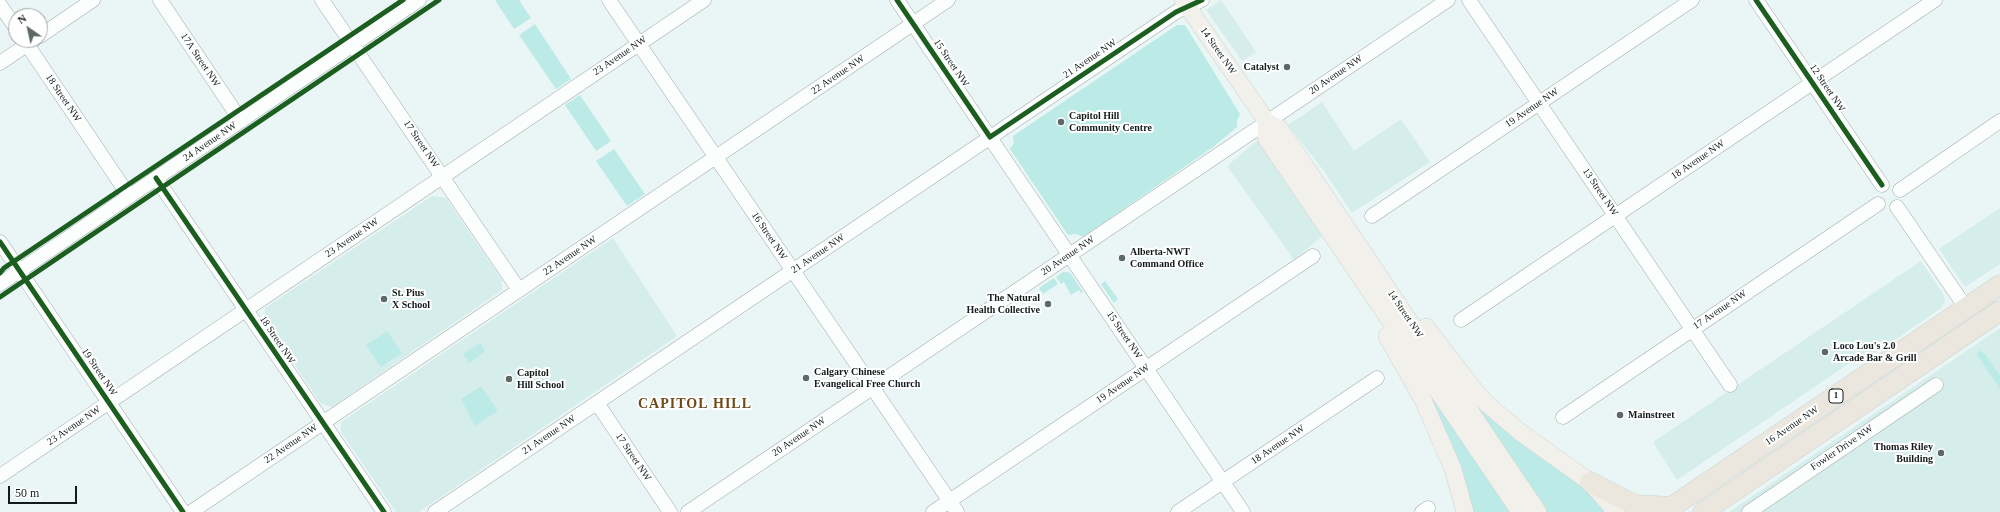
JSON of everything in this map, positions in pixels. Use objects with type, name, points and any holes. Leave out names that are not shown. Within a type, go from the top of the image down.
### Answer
[{"type":"highway","name":"16 Avenue NW","points":[[1668,509],[2000,285]]},
{"type":"highway","name":"1","points":[[1709,510],[2000,311]]},
{"type":"highway","points":[[1590,482],[1635,505],[1668,509]]},
{"type":"main road","name":"14 Street NW","points":[[1185,3],[1267,122],[1280,130],[1538,512]]},
{"type":"main road","name":"14 Street NW","points":[[1267,122],[1266,138],[1348,261],[1520,512]]},
{"type":"main road","points":[[1363,252],[1409,305],[1476,392],[1487,404],[1520,432],[1590,482],[1616,512]]},
{"type":"main road","points":[[1348,261],[1366,298],[1423,400],[1453,469],[1465,512]]},
{"type":"street","points":[[48,31],[93,0]]},
{"type":"street","name":"17A Street NW","points":[[160,0],[241,121]]},
{"type":"street","name":"17 Street NW","points":[[322,0],[519,290]]},
{"type":"street","name":"24 Avenue NW","points":[[0,284],[419,0]]},
{"type":"street","name":"16 Street NW","points":[[609,0],[953,506]]},
{"type":"street","name":"23 Avenue NW","points":[[0,476],[704,0]]},
{"type":"street","name":"15 Street NW","points":[[897,0],[1069,256],[1244,512]]},
{"type":"street","name":"22 Avenue NW","points":[[191,512],[948,0]]},
{"type":"street","name":"21 Avenue NW","points":[[435,512],[990,137],[1185,3],[1202,0]]},
{"type":"street","name":"20 Avenue NW","points":[[688,512],[1448,0]]},
{"type":"street","name":"13 Street NW","points":[[1469,0],[1730,385]]},
{"type":"street","name":"19 Avenue NW","points":[[1372,216],[1692,0]]},
{"type":"street","name":"12 Street NW","points":[[1756,0],[1882,185]]},
{"type":"street","name":"18 Avenue NW","points":[[1461,320],[1935,0]]},
{"type":"street","points":[[0,4],[8,16]]},
{"type":"street","points":[[0,63],[20,48]]},
{"type":"street","name":"18 Street NW","points":[[32,48],[129,196]]},
{"type":"street","points":[[1900,190],[2000,121]]},
{"type":"street","name":"18 Street NW","points":[[156,178],[384,512]]},
{"type":"street","points":[[1892,184],[1900,190],[1902,199],[1897,207],[1886,210],[1878,204],[1876,194],[1882,185],[1892,184]]},
{"type":"street","name":"17 Avenue NW","points":[[1563,417],[1878,204]]},
{"type":"street","points":[[1897,207],[1966,308]]},
{"type":"street","name":"19 Street NW","points":[[0,242],[183,512]]},
{"type":"street","name":"19 Avenue NW","points":[[933,512],[953,506],[1146,368],[1313,256]]},
{"type":"street","name":"18 Avenue NW","points":[[1178,512],[1377,378]]},
{"type":"street","name":"Fowler Drive NW","points":[[1749,512],[1936,385]]},
{"type":"street","name":"17 Street NW","points":[[597,403],[670,512]]},
{"type":"shaded area","points":[[495,0],[519,0],[531,18],[514,29]]},
{"type":"shaded area","points":[[1221,0],[1256,52],[1242,61],[1206,10]]},
{"type":"shaded area","points":[[535,24],[571,79],[556,89],[519,35]]},
{"type":"shaded area","points":[[1177,25],[1185,25],[1240,114],[1237,121],[1237,127],[1213,147],[1083,237],[1076,234],[1068,235],[1010,149],[1014,143],[1013,136]]},
{"type":"shaded area","points":[[580,95],[611,141],[596,151],[565,105]]},
{"type":"shaded area","points":[[1322,102],[1354,151],[1401,119],[1430,162],[1352,213],[1324,171],[1288,125]]},
{"type":"shaded area","points":[[1258,140],[1322,236],[1294,260],[1227,166]]},
{"type":"shaded area","points":[[614,149],[645,194],[627,206],[596,161]]},
{"type":"shaded area","name":"St. Pius X School","points":[[432,196],[446,198],[502,280],[502,290],[332,407],[321,404],[264,319],[265,308]]},
{"type":"shaded area","points":[[2000,208],[2000,264],[1965,287],[1939,249]]},
{"type":"shaded area","name":"Capitol Hill School","points":[[613,238],[677,336],[419,512],[396,512],[341,432],[341,422]]},
{"type":"shaded area","points":[[1921,261],[1944,295],[1945,301],[1941,308],[1882,349],[1850,363],[1677,480],[1653,442]]},
{"type":"shaded area","points":[[1063,272],[1068,272],[1071,274],[1083,292],[1081,293],[1079,290],[1071,295],[1064,282],[1061,284],[1056,277]]},
{"type":"shaded area","points":[[1054,278],[1058,284],[1043,294],[1039,288]]},
{"type":"shaded area","points":[[1105,281],[1118,299],[1114,303],[1101,284]]},
{"type":"shaded area","points":[[2000,328],[2000,512],[1729,512]]},
{"type":"shaded area","points":[[387,331],[402,353],[381,367],[366,345]]},
{"type":"shaded area","points":[[480,343],[485,351],[469,363],[463,354]]},
{"type":"shaded area","points":[[1979,350],[1986,355],[2000,376],[2000,389],[1977,355]]},
{"type":"shaded area","points":[[1423,384],[1512,512],[1472,512]]},
{"type":"shaded area","points":[[481,386],[498,411],[475,426],[461,399]]},
{"type":"shaded area","points":[[1467,396],[1572,476],[1608,512],[1546,512]]},
{"type":"cycle path","points":[[0,273],[4,268],[403,0]]},
{"type":"cycle path","points":[[0,297],[439,0]]},
{"type":"cycle path","points":[[897,0],[990,137],[1176,12],[1202,0]]},
{"type":"cycle path","points":[[1756,0],[1882,185]]},
{"type":"cycle path","points":[[156,178],[384,512]]},
{"type":"cycle path","points":[[0,242],[183,512]]},
{"type":"place","name":"Catalyst","points":[[1287,67]]},
{"type":"place","name":"Capitol Hill Community Centre","points":[[1061,122]]},
{"type":"place","name":"Alberta-NWT Command Office","points":[[1122,258]]},
{"type":"place","name":"St. Pius X School","points":[[384,299]]},
{"type":"place","name":"The Natural Health Collective","points":[[1048,304]]},
{"type":"place","name":"Loco Lou's 2.0 Arcade Bar & Grill","points":[[1825,352]]},
{"type":"place","name":"Calgary Chinese Evangelical Free Church","points":[[806,378]]},
{"type":"place","name":"Capitol Hill School","points":[[509,379]]},
{"type":"place","name":"Mainstreet","points":[[1620,415]]},
{"type":"place","name":"Thomas Riley Building","points":[[1941,453]]},
{"type":"district","name":"CAPITOL HILL","points":[[695,404]]}]
